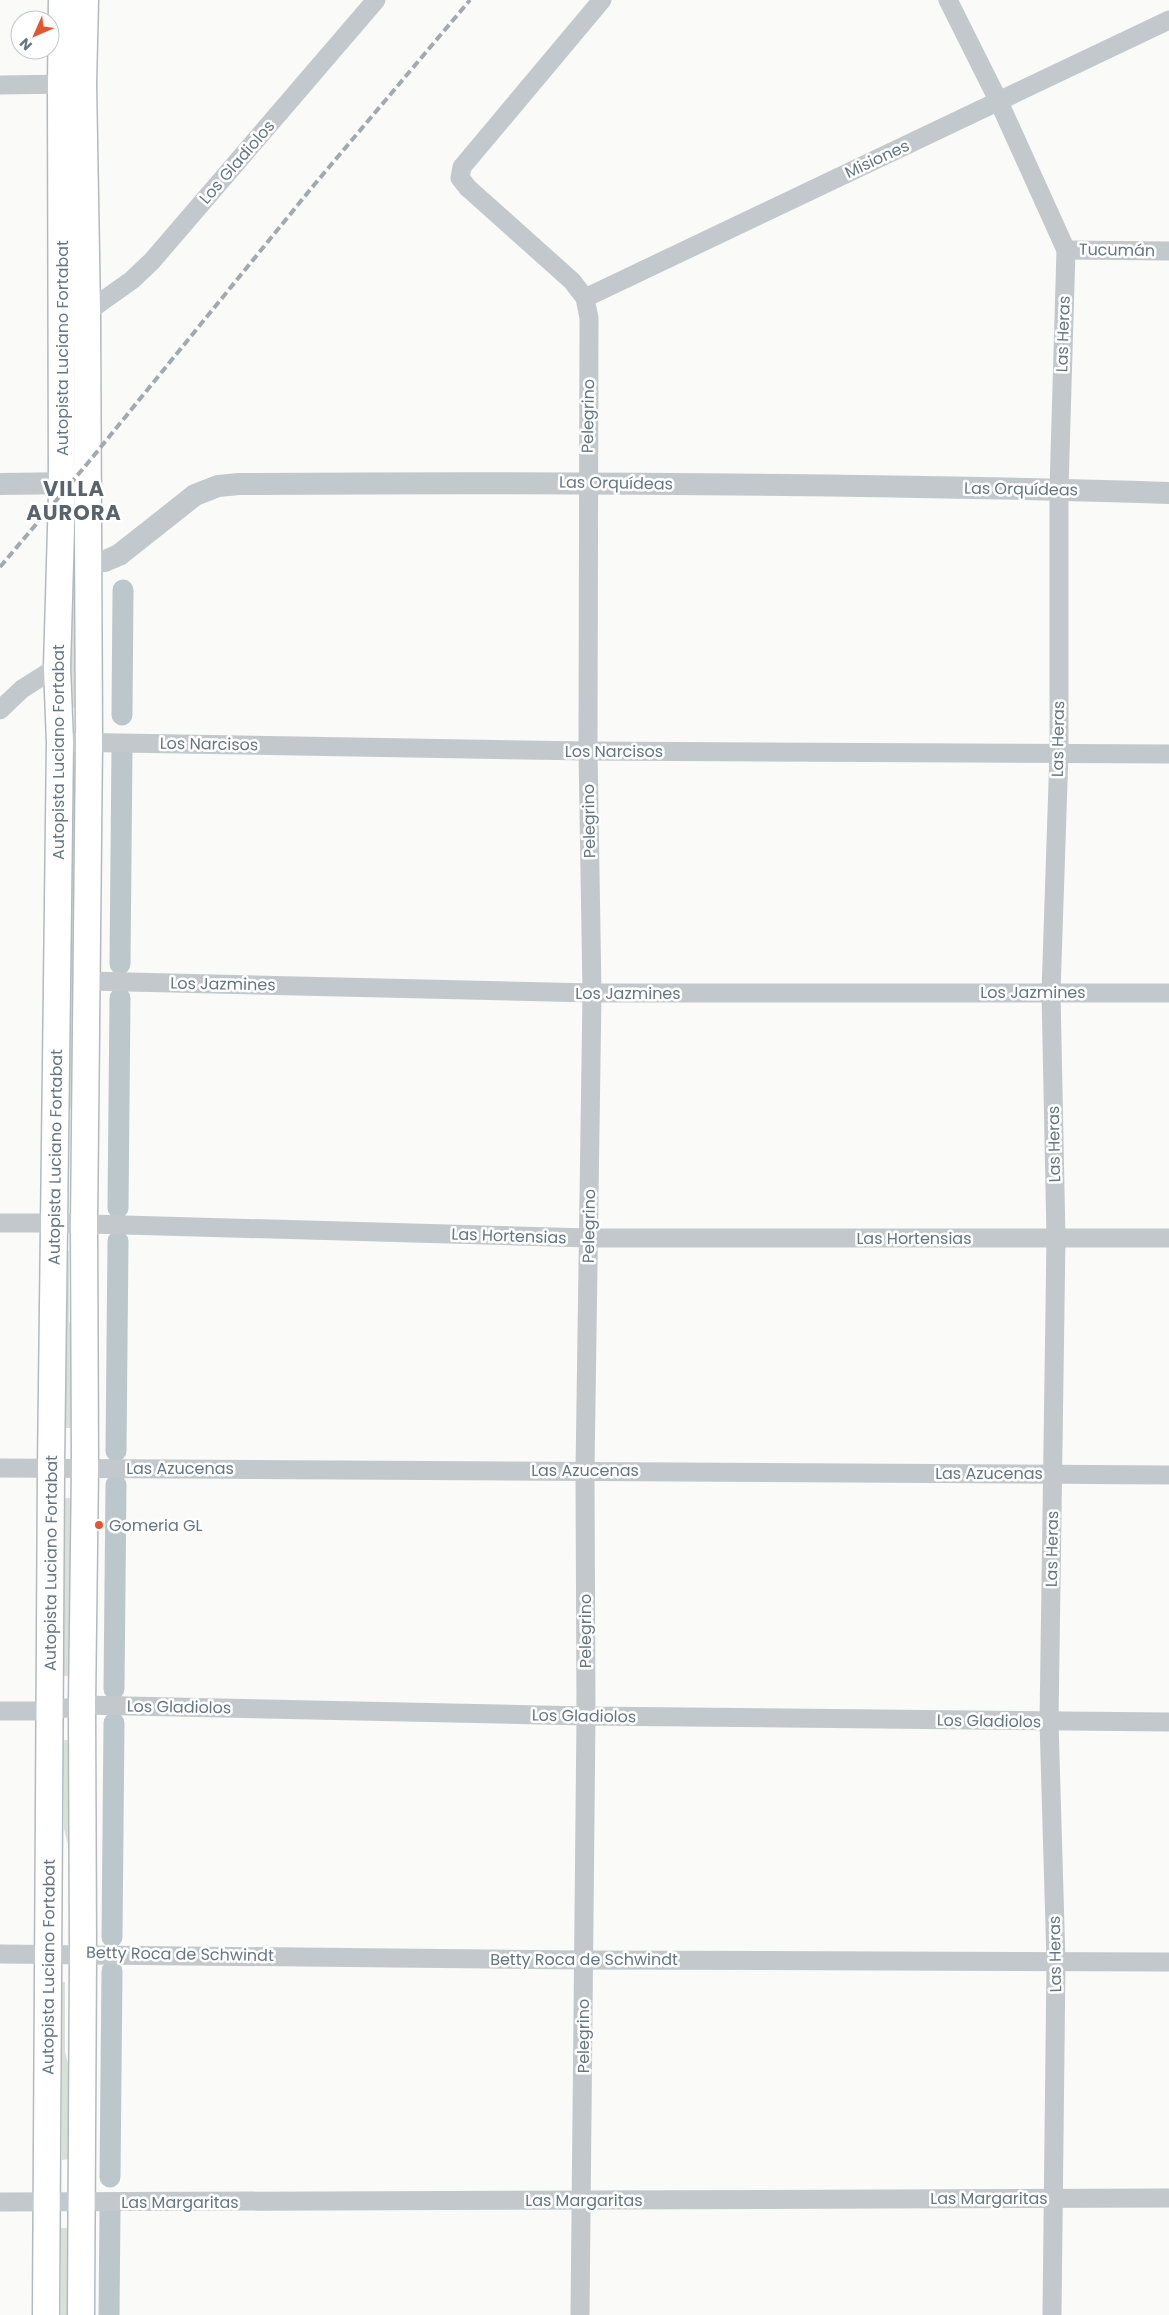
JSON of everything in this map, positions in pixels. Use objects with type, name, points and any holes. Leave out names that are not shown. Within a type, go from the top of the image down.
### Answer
[{"type":"main road","name":"Autopista Luciano Fortabat","points":[[46,2315],[50,1953],[51,1468],[60,742],[57,667],[75,483],[87,312],[72,84],[62,0]]},
{"type":"main road","name":"Autopista Luciano Fortabat","points":[[81,2315],[83,2203],[82,1705],[85,1468],[84,1224],[89,742],[88,561],[75,483],[72,84],[85,0]]},
{"type":"street","name":"Los Gladiolos","points":[[87,312],[132,280],[152,262],[376,0]]},
{"type":"street","name":"Pelegrino","points":[[580,2315],[583,2200],[582,1960],[586,1716],[584,1470],[592,993],[588,751],[587,482],[589,318],[585,298],[572,281],[468,188],[460,178],[462,166],[602,0]]},
{"type":"street","name":"Las Heras","points":[[948,0],[999,102],[1066,250],[1059,489],[1058,752],[1051,992],[1056,1238],[1050,1722],[1056,1961],[1052,2315]]},
{"type":"street","name":"Misiones","points":[[585,298],[1169,20]]},
{"type":"street","points":[[0,85],[72,84]]},
{"type":"street","name":"Tucumán","points":[[1066,250],[1169,251]]},
{"type":"street","name":"Las Orquídeas","points":[[88,561],[105,561],[119,555],[195,495],[218,486],[239,484],[587,482],[1059,489],[1169,493]]},
{"type":"street","points":[[0,484],[75,483]]},
{"type":"street","points":[[0,710],[22,690],[57,667]]},
{"type":"street","name":"Los Narcisos","points":[[60,742],[588,751],[1169,754]]},
{"type":"street","name":"Los Jazmines","points":[[87,981],[592,993],[1169,993]]},
{"type":"street","name":"Las Hortensias","points":[[0,1224],[55,1223],[589,1238],[1169,1238]]},
{"type":"street","name":"Las Azucenas","points":[[0,1468],[1169,1474]]},
{"type":"street","name":"Los Gladiolos","points":[[0,1710],[50,1711],[82,1705],[586,1716],[1169,1722]]},
{"type":"street","name":"Betty Roca de Schwindt","points":[[0,1954],[83,1953],[582,1960],[1169,1962]]},
{"type":"street","name":"Las Margaritas","points":[[0,2202],[1169,2198]]},
{"type":"shaded area","points":[[71,507],[79,507],[79,707],[70,708]]},
{"type":"shaded area","points":[[70,763],[78,763],[73,1116],[67,1098]]},
{"type":"shaded area","points":[[66,1251],[69,1251],[69,1321],[74,1340],[74,1428],[65,1428]]},
{"type":"shaded area","points":[[62,1498],[70,1498],[70,1676],[62,1676]]},
{"type":"shaded area","points":[[63,1740],[71,1740],[72,1918],[69,1918],[69,1848],[64,1829]]},
{"type":"shaded area","points":[[62,1982],[65,1982],[65,2052],[70,2071],[70,2159],[62,2160]]},
{"type":"shaded area","points":[[61,2228],[69,2228],[69,2315],[61,2315]]},
{"type":"waterway","points":[[122,715],[123,590]]},
{"type":"waterway","points":[[120,964],[122,748]]},
{"type":"waterway","points":[[118,1208],[120,998]]},
{"type":"waterway","points":[[116,1451],[118,1241]]},
{"type":"waterway","points":[[114,1689],[116,1485]]},
{"type":"waterway","points":[[112,1937],[114,1723]]},
{"type":"waterway","points":[[110,2177],[112,1971]]},
{"type":"waterway","points":[[109,2315],[110,2210]]},
{"type":"railway","points":[[0,567],[87,464],[314,185],[470,0]]},
{"type":"place","name":"Gomeria GL","points":[[99,1525]]},
{"type":"district","name":"VILLA AURORA","points":[[74,500]]}]
